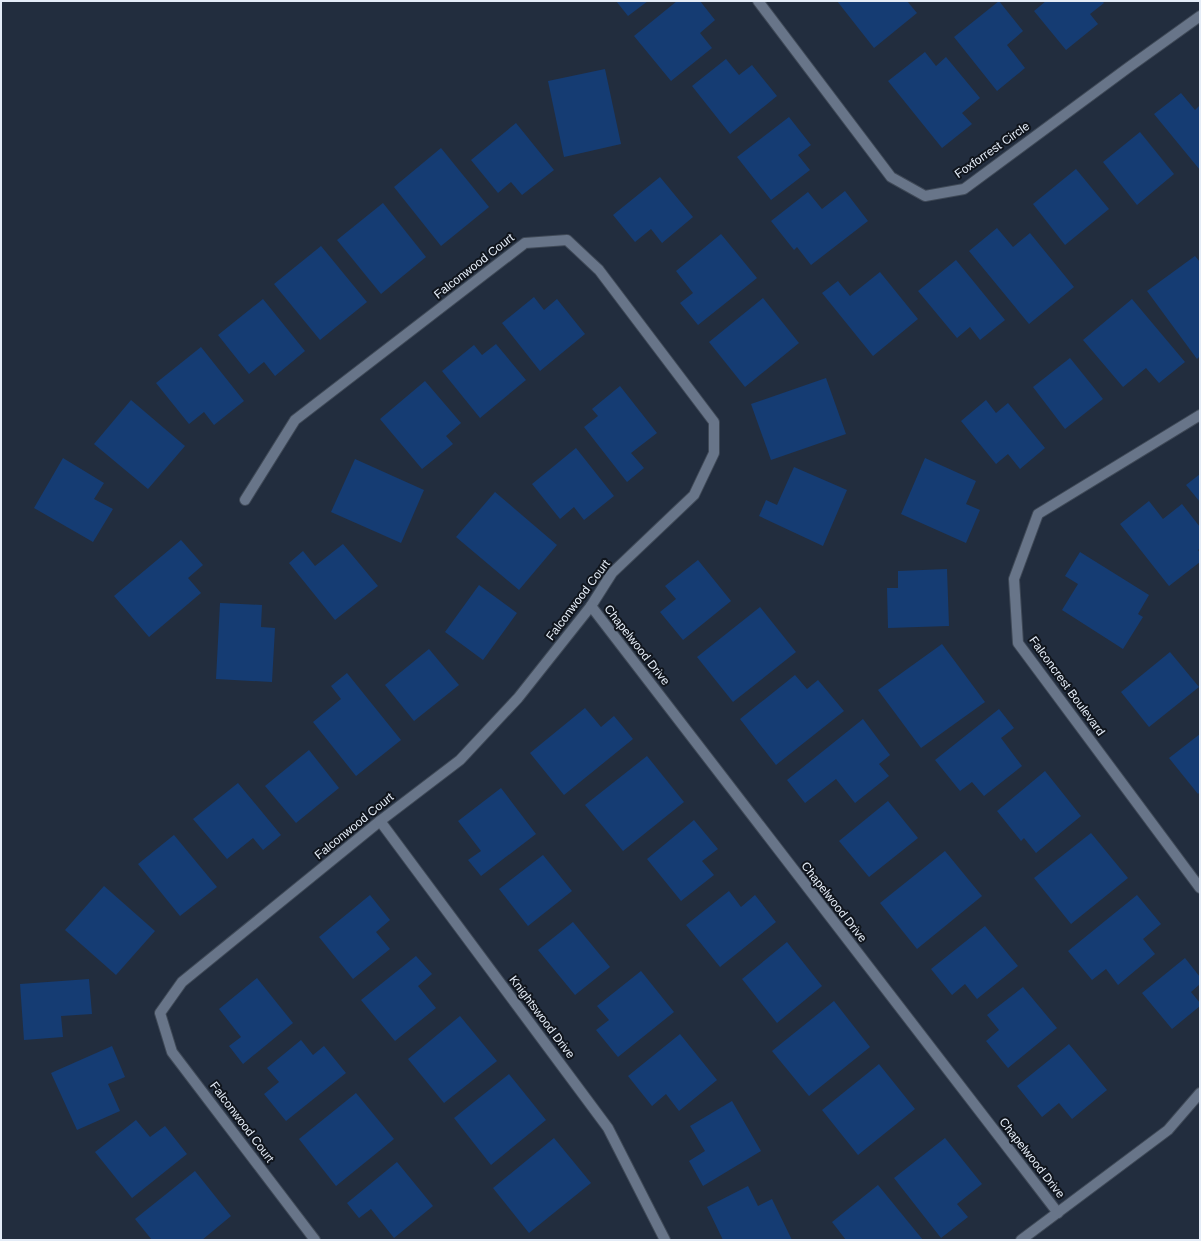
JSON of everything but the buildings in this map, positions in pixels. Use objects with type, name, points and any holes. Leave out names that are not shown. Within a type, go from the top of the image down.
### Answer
[{"type":"street","name":"Foxforrest Circle","points":[[758,1],[891,177],[925,196],[964,189],[1200,16]]},
{"type":"street","name":"Falconwood Court","points":[[245,500],[296,420],[525,243],[567,240],[600,270],[714,422],[714,453],[694,495],[612,573],[590,606],[518,698],[460,760],[380,821],[182,982],[160,1013],[172,1052],[315,1240]]},
{"type":"street","name":"Falconcrest Boulevard","points":[[1200,415],[1038,514],[1014,579],[1018,643],[1200,888]]},
{"type":"street","name":"Chapelwood Drive","points":[[590,606],[1058,1213]]},
{"type":"street","name":"Knightswood Drive","points":[[380,821],[608,1128],[665,1240]]},
{"type":"street","points":[[1021,1240],[1168,1130],[1200,1093]]}]
